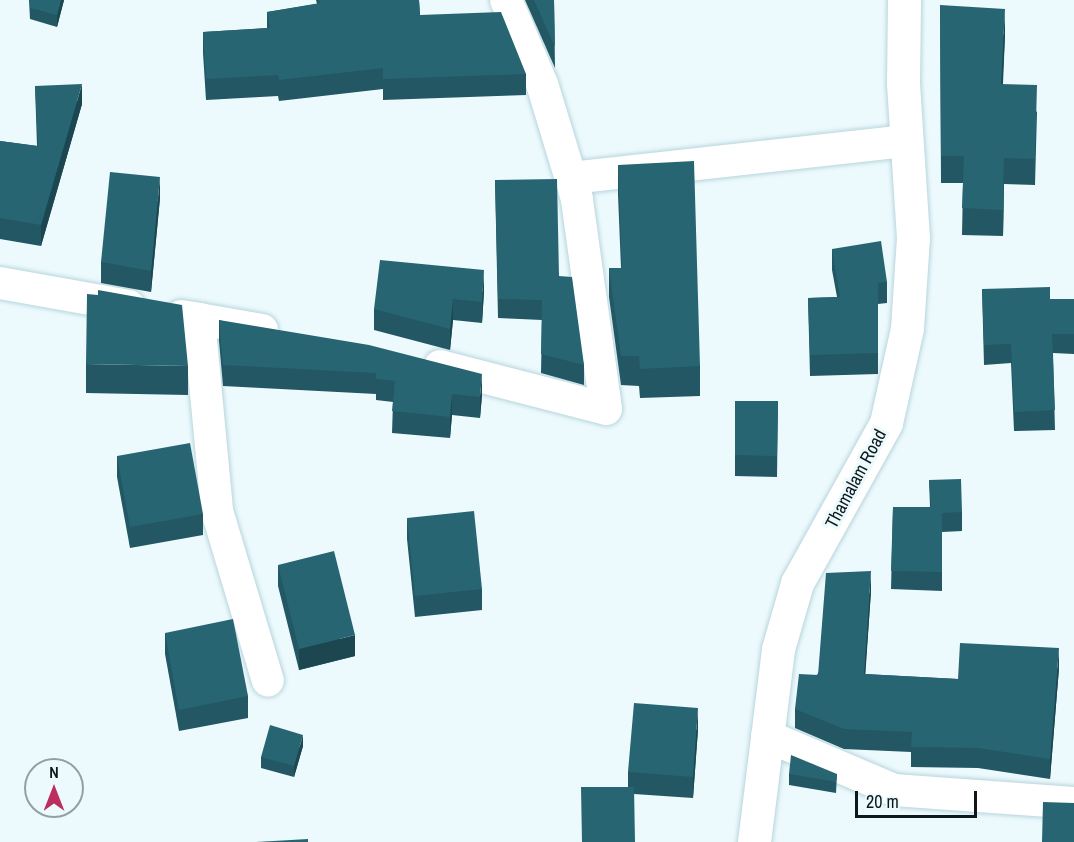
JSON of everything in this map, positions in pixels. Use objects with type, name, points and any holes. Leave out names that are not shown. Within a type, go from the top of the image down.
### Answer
[{"type":"street","points":[[407,357],[606,409],[592,281],[571,178],[542,84],[506,0]]},
{"type":"street","name":"Thamalam Road","points":[[754,842],[778,649],[797,583],[886,423],[907,328],[914,238],[907,141],[904,0]]},
{"type":"street","points":[[571,178],[907,141]]},
{"type":"street","points":[[0,283],[292,335]]},
{"type":"street","points":[[199,319],[217,510],[268,681]]},
{"type":"street","points":[[767,736],[894,790],[1074,803]]},
{"type":"building","points":[[30,0],[61,0],[57,15],[30,8]]},
{"type":"building","points":[[319,0],[419,0],[420,15],[501,12],[526,74],[383,79],[383,68],[279,80],[278,75],[206,79],[203,32],[270,28],[267,12],[320,3]]},
{"type":"building","points":[[534,0],[554,0],[555,47]]},
{"type":"building","points":[[940,5],[1005,9],[1001,84],[1037,85],[1035,159],[1004,158],[1003,210],[962,208],[964,156],[941,156]]},
{"type":"building","points":[[82,84],[41,225],[0,218],[0,141],[38,146],[35,86]]},
{"type":"building","points":[[694,161],[700,366],[640,369],[639,356],[621,356],[609,268],[622,268],[618,165]]},
{"type":"building","points":[[110,172],[160,177],[151,271],[101,262]]},
{"type":"building","points":[[557,179],[559,276],[572,277],[584,365],[541,354],[542,300],[498,299],[495,180]]},
{"type":"building","points":[[881,241],[887,282],[878,283],[878,353],[810,355],[808,298],[840,297],[832,249]]},
{"type":"building","points":[[380,260],[484,270],[482,302],[453,299],[450,329],[374,309]]},
{"type":"building","points":[[1050,287],[1050,299],[1074,299],[1074,334],[1052,334],[1055,410],[1014,412],[1011,344],[984,345],[982,289]]},
{"type":"building","points":[[98,290],[182,305],[188,366],[86,364],[87,294],[98,295]]},
{"type":"building","points":[[219,320],[369,345],[482,374],[480,397],[452,394],[450,417],[392,411],[395,381],[376,379],[376,373],[223,365]]},
{"type":"building","points":[[735,401],[778,401],[777,456],[735,455]]},
{"type":"building","points":[[190,443],[203,514],[130,527],[117,456]]},
{"type":"building","points":[[961,479],[962,512],[942,513],[942,572],[891,571],[893,507],[931,507],[929,480]]},
{"type":"building","points":[[474,511],[482,589],[415,596],[407,518]]},
{"type":"building","points":[[334,551],[355,635],[299,649],[278,565]]},
{"type":"building","points":[[871,571],[864,674],[958,679],[960,643],[1059,648],[1050,759],[978,748],[911,747],[912,732],[844,729],[795,709],[799,674],[818,675],[826,573]]},
{"type":"building","points":[[233,619],[248,696],[179,710],[165,633]]},
{"type":"building","points":[[634,703],[698,708],[693,777],[628,772]]},
{"type":"building","points":[[270,725],[303,735],[294,766],[261,757]]},
{"type":"building","points":[[791,755],[837,774],[836,782],[789,774]]},
{"type":"building","points":[[581,787],[634,787],[635,842],[582,842]]},
{"type":"building","points":[[1043,802],[1074,803],[1074,842],[1042,842]]},
{"type":"building","points":[[308,839],[308,842],[256,842]]}]
